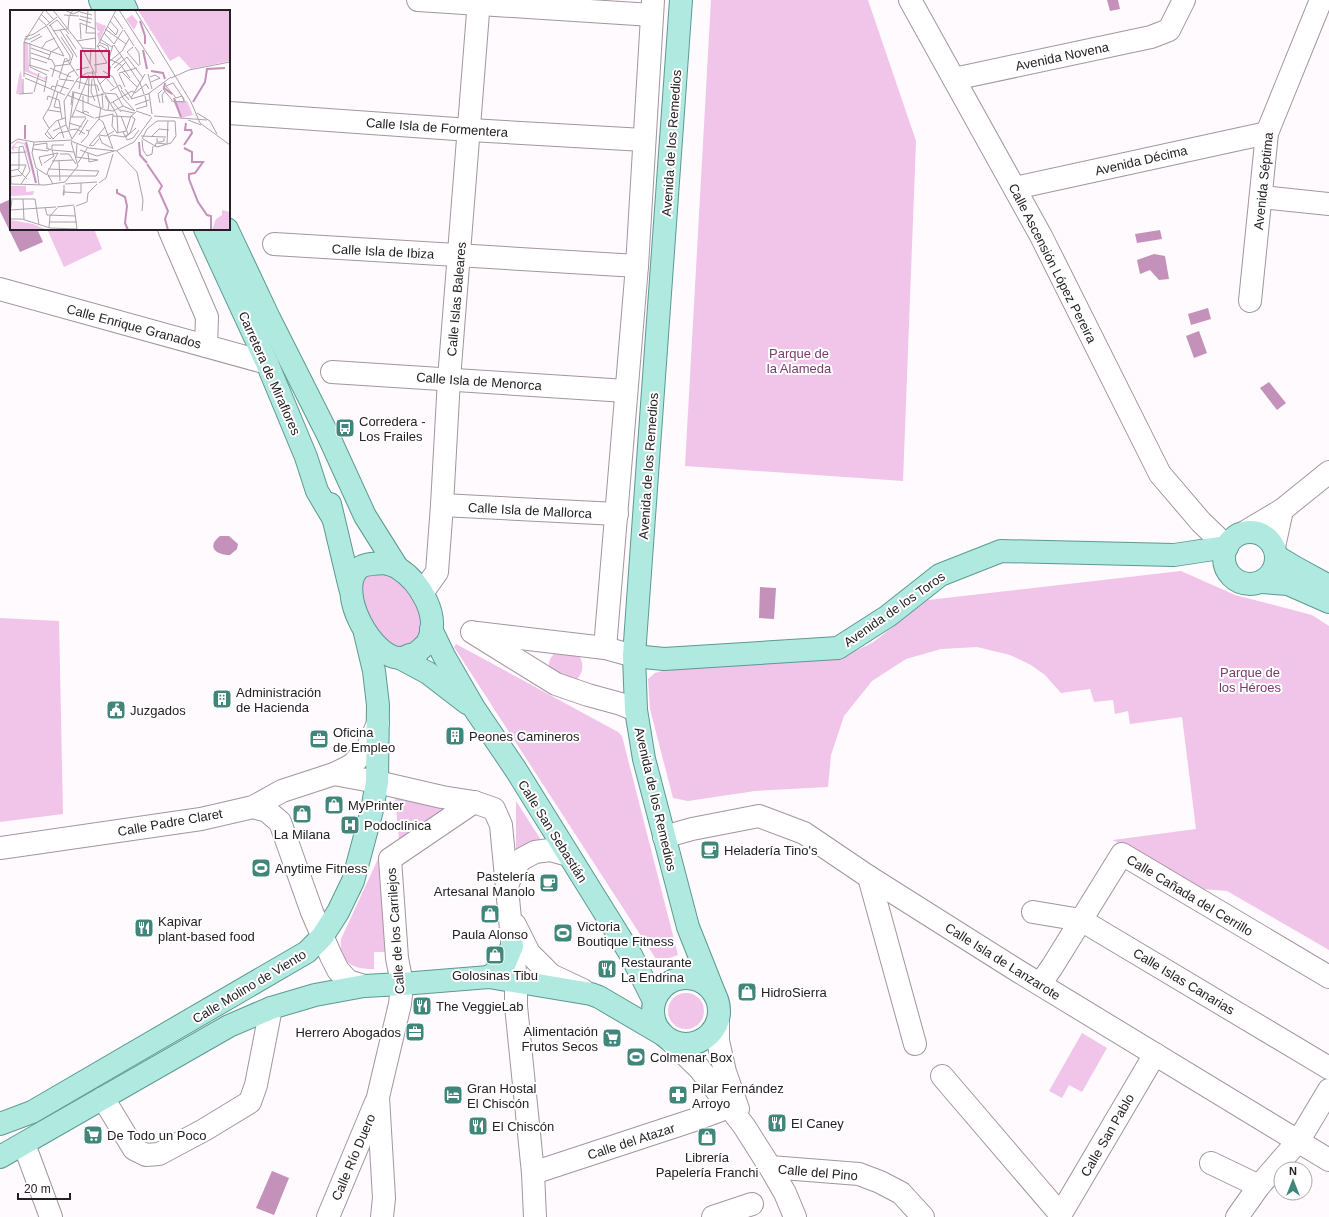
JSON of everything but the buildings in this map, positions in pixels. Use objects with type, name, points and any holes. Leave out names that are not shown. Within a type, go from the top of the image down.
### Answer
[{"type":"main road","points":[[100,0],[105,10]]},
{"type":"main road","points":[[122,0],[127,10]]},
{"type":"main road","name":"Avenida de los Remedios","points":[[681,0],[634,656],[636,710],[644,759],[688,927],[715,995]]},
{"type":"main road","name":"Carretera de Miraflores","points":[[205,230],[267,363],[306,457],[318,492],[333,518]]},
{"type":"main road","name":"Carretera de Miraflores","points":[[227,230],[268,318],[328,435],[365,516],[397,567]]},
{"type":"main road","name":"Carretera de Miraflores","points":[[268,318],[320,452],[333,518],[350,588]]},
{"type":"main road","points":[[1329,586],[1296,568],[1275,552],[1269,540],[1254,532],[1236,538],[1224,555],[1224,563],[1227,571],[1234,579],[1242,583],[1252,584],[1262,582],[1288,584],[1329,602]]},
{"type":"main road","name":"Avenida de los Toros","points":[[1174,555],[1236,538]]},
{"type":"main road","name":"Avenida de los Toros","points":[[634,656],[664,659],[838,648],[888,616],[940,575],[1001,551],[1174,555],[1227,571]]},
{"type":"main road","points":[[1262,582],[1270,576],[1275,566],[1275,552]]},
{"type":"main road","points":[[384,563],[397,567],[410,577],[422,593],[431,613],[431,629],[426,644],[416,654],[400,658],[391,655],[380,648],[365,633],[354,608],[350,588],[353,577],[358,569],[367,564],[384,563]]},
{"type":"main road","name":"Calle San Sebastián","points":[[431,629],[444,656],[474,708],[516,770],[630,955],[654,1001]]},
{"type":"main road","name":"Calle Molino de Viento","points":[[0,1124],[32,1112],[307,952],[322,937],[338,912],[353,880],[372,810],[377,782],[378,705],[374,671],[365,633]]},
{"type":"main road","name":"Calle San Sebastián","points":[[400,658],[428,673],[474,708]]},
{"type":"main road","name":"Avenida de los Remedios","points":[[674,980],[683,968],[688,952],[688,927]]},
{"type":"main road","points":[[489,977],[504,965],[512,946]]},
{"type":"main road","name":"Calle San Sebastián","points":[[630,955],[653,972],[674,980]]},
{"type":"main road","name":"Calle Molino de Viento","points":[[0,1157],[228,1026],[271,1008],[315,995],[364,986],[489,977],[595,995],[628,1003],[654,1001]]},
{"type":"main road","points":[[687,978],[698,980],[708,986],[715,995],[719,1004],[720,1013],[718,1023],[704,1040],[693,1044],[682,1044],[666,1038],[656,1027],[652,1010],[654,1001],[661,990],[674,980],[687,978]]},
{"type":"main road","name":"Calle Molino de Viento","points":[[595,995],[666,1038]]},
{"type":"street","points":[[418,0],[652,7]]},
{"type":"street","name":"Calle Ascensión López Pereira","points":[[910,0],[1041,236],[1160,474],[1201,522],[1236,538]]},
{"type":"street","name":"Avenida Novena","points":[[954,79],[1151,37],[1169,30],[1184,0]]},
{"type":"street","name":"Avenida Séptima","points":[[1250,301],[1266,132],[1322,0]]},
{"type":"street","name":"Calle Islas Baleares","points":[[422,593],[437,572],[449,379],[479,2]]},
{"type":"street","name":"Avenida de los Remedios","points":[[605,648],[637,266],[652,7]]},
{"type":"street","name":"Calle Isla de Formentera","points":[[230,113],[470,130],[644,140]]},
{"type":"street","name":"Avenida Décima","points":[[1015,188],[1266,132]]},
{"type":"street","points":[[1261,197],[1329,204]]},
{"type":"street","points":[[169,230],[207,317],[206,346]]},
{"type":"street","name":"Calle Isla de Ibiza","points":[[274,244],[637,266]]},
{"type":"street","name":"Calle Enrique Granados","points":[[0,289],[267,363]]},
{"type":"street","name":"Calle Isla de Menorca","points":[[332,372],[626,391]]},
{"type":"street","points":[[1236,538],[1282,510],[1329,472]]},
{"type":"street","name":"Calle Isla de Mallorca","points":[[442,505],[617,514]]},
{"type":"street","points":[[1275,552],[1282,510]]},
{"type":"street","points":[[634,656],[605,648],[472,632],[539,675],[556,684],[588,696],[621,704],[636,710]]},
{"type":"street","points":[[539,675],[534,665],[534,656],[537,647],[546,641]]},
{"type":"street","name":"Calle Padre Claret","points":[[0,848],[194,820],[253,806],[280,792],[334,774],[352,765],[368,747],[378,723]]},
{"type":"street","name":"Calle Padre Claret","points":[[334,774],[442,797],[474,802],[494,808],[501,825],[507,887]]},
{"type":"street","points":[[280,792],[280,822],[322,937],[338,970],[348,981],[364,986]]},
{"type":"street","name":"Calle de los Carrilejos","points":[[382,1217],[384,1198],[378,1097],[400,1004],[402,984],[397,958],[390,859],[474,802]]},
{"type":"street","points":[[253,806],[266,810],[280,822]]},
{"type":"street","name":"Calle Isla de Lanzarote","points":[[664,837],[692,829],[759,816],[804,833],[869,877],[1040,984],[1299,1140],[1329,1160]]},
{"type":"street","points":[[535,1217],[533,1173],[516,1006],[516,982],[507,887],[513,869],[522,859],[535,852],[550,850],[568,855]]},
{"type":"street","name":"Calle Cañada del Cerrillo","points":[[1040,984],[1122,854],[1329,977]]},
{"type":"street","points":[[869,877],[915,1044]]},
{"type":"street","name":"Calle Islas Canarias","points":[[1033,912],[1081,920],[1329,1068]]},
{"type":"street","name":"Calle Molino de Viento","points":[[509,913],[528,953],[551,975],[595,995]]},
{"type":"street","points":[[103,1098],[134,1149],[146,1155],[159,1154],[204,1130],[250,1102],[256,1085],[271,1008]]},
{"type":"street","points":[[718,1023],[718,1041],[725,1072],[744,1126],[785,1193],[795,1217]]},
{"type":"street","name":"Calle Molino de Viento","points":[[666,1038],[699,1068],[744,1126]]},
{"type":"street","name":"Calle San Pablo","points":[[1060,1216],[1155,1054]]},
{"type":"street","points":[[942,1076],[1060,1216]]},
{"type":"street","points":[[1236,1217],[1259,1186],[1299,1140],[1329,1090]]},
{"type":"street","name":"Calle Río Duero","points":[[328,1217],[378,1097]]},
{"type":"street","name":"Calle del Atazar","points":[[533,1173],[729,1107]]},
{"type":"street","points":[[24,1144],[51,1217]]},
{"type":"street","points":[[1212,1163],[1259,1186]]},
{"type":"street","name":"Calle del Pino","points":[[770,1168],[859,1174],[880,1182],[901,1193],[923,1217]]},
{"type":"street","points":[[779,1217],[785,1193]]},
{"type":"street","points":[[713,1217],[752,1204]]},
{"type":"green space","name":"Parque de la Alameda","points":[[711,0],[868,0],[916,141],[903,481],[685,466]]},
{"type":"green space","points":[[47,230],[94,230],[102,249],[64,267]]},
{"type":"green space","name":"Parque de los Héroes","points":[[1181,571],[1235,595],[1312,615],[1329,626],[1329,950],[1227,891],[1203,889],[1113,840],[1196,829],[1182,717],[1130,724],[1128,711],[1115,714],[1113,700],[1094,702],[1090,689],[1061,693],[1045,675],[1031,665],[1010,655],[977,647],[941,649],[906,659],[872,681],[844,716],[831,755],[828,787],[755,791],[688,801],[673,798],[650,709],[648,679],[655,673],[684,665],[790,656],[849,654],[872,643],[928,600]]},
{"type":"green space","points":[[379,572],[399,578],[422,610],[421,627],[418,637],[414,643],[402,648],[394,645],[384,638],[367,615],[360,584],[363,576]]},
{"type":"green space","points":[[0,618],[59,621],[63,814],[0,822]]},
{"type":"green space","points":[[456,644],[618,732],[622,736],[678,955],[658,962],[454,647]]},
{"type":"green space","points":[[557,651],[579,655],[582,663],[582,670],[574,682],[549,671],[550,660]]},
{"type":"green space","points":[[395,798],[445,807],[399,840]]},
{"type":"green space","points":[[516,801],[541,840],[516,853]]},
{"type":"green space","points":[[378,859],[386,952],[374,952],[374,969],[366,969],[353,966],[348,963],[342,954],[341,939]]},
{"type":"green space","points":[[686,993],[699,998],[704,1011],[699,1024],[686,1029],[673,1024],[668,1011],[673,998]]},
{"type":"green space","points":[[1082,1033],[1107,1048],[1082,1092],[1069,1085],[1062,1098],[1049,1091]]},
{"type":"shaded area","points":[[1107,0],[1118,0],[1120,9],[1110,11]]},
{"type":"shaded area","points":[[10,199],[10,230],[37,230],[43,242],[20,252],[0,211],[0,204]]},
{"type":"shaded area","points":[[1160,230],[1162,239],[1137,243],[1135,234]]},
{"type":"shaded area","points":[[1154,254],[1165,256],[1169,279],[1159,280],[1150,270],[1140,274],[1137,260]]},
{"type":"shaded area","points":[[1208,308],[1211,319],[1191,325],[1188,314]]},
{"type":"shaded area","points":[[1199,331],[1207,353],[1194,358],[1186,336]]},
{"type":"shaded area","points":[[1269,382],[1286,403],[1277,410],[1260,388]]},
{"type":"shaded area","points":[[220,536],[229,536],[238,544],[237,549],[230,555],[221,554],[214,550],[214,544]]},
{"type":"shaded area","points":[[760,587],[776,588],[774,619],[759,618]]},
{"type":"shaded area","points":[[272,1171],[289,1178],[274,1215],[256,1208]]},
{"type":"place","name":"Corredera - Los Frailes","points":[[345,428]]},
{"type":"place","name":"Administración de Hacienda","points":[[222,699]]},
{"type":"place","name":"Juzgados","points":[[116,710]]},
{"type":"place","name":"Peones Camineros","points":[[455,736]]},
{"type":"place","name":"Oficina de Empleo","points":[[319,739]]},
{"type":"place","name":"MyPrinter","points":[[334,805]]},
{"type":"place","name":"La Milana","points":[[302,814]]},
{"type":"place","name":"Podoclínica","points":[[350,825]]},
{"type":"place","name":"Heladería Tino's","points":[[710,850]]},
{"type":"place","name":"Anytime Fitness","points":[[261,868]]},
{"type":"place","name":"Pastelería Artesanal Manolo","points":[[549,883]]},
{"type":"place","name":"Paula Alonso","points":[[490,914]]},
{"type":"place","name":"Kapivar plant-based food","points":[[144,928]]},
{"type":"place","name":"Victoria Boutique Fitness","points":[[563,933]]},
{"type":"place","name":"Golosinas Tibu","points":[[495,955]]},
{"type":"place","name":"Restaurante La Endrina","points":[[607,969]]},
{"type":"place","name":"HidroSierra","points":[[747,992]]},
{"type":"place","name":"The VeggieLab","points":[[422,1006]]},
{"type":"place","name":"Herrero Abogados","points":[[415,1032]]},
{"type":"place","name":"Alimentación Frutos Secos","points":[[612,1038]]},
{"type":"place","name":"Colmenar Box","points":[[636,1057]]},
{"type":"place","name":"Gran Hostal El Chiscón","points":[[453,1095]]},
{"type":"place","name":"Pilar Fernández Arroyo","points":[[678,1095]]},
{"type":"place","name":"El Caney","points":[[777,1123]]},
{"type":"place","name":"El Chiscón","points":[[478,1126]]},
{"type":"place","name":"De Todo un Poco","points":[[93,1135]]},
{"type":"place","name":"Librería Papelería Franchi","points":[[707,1137]]}]
